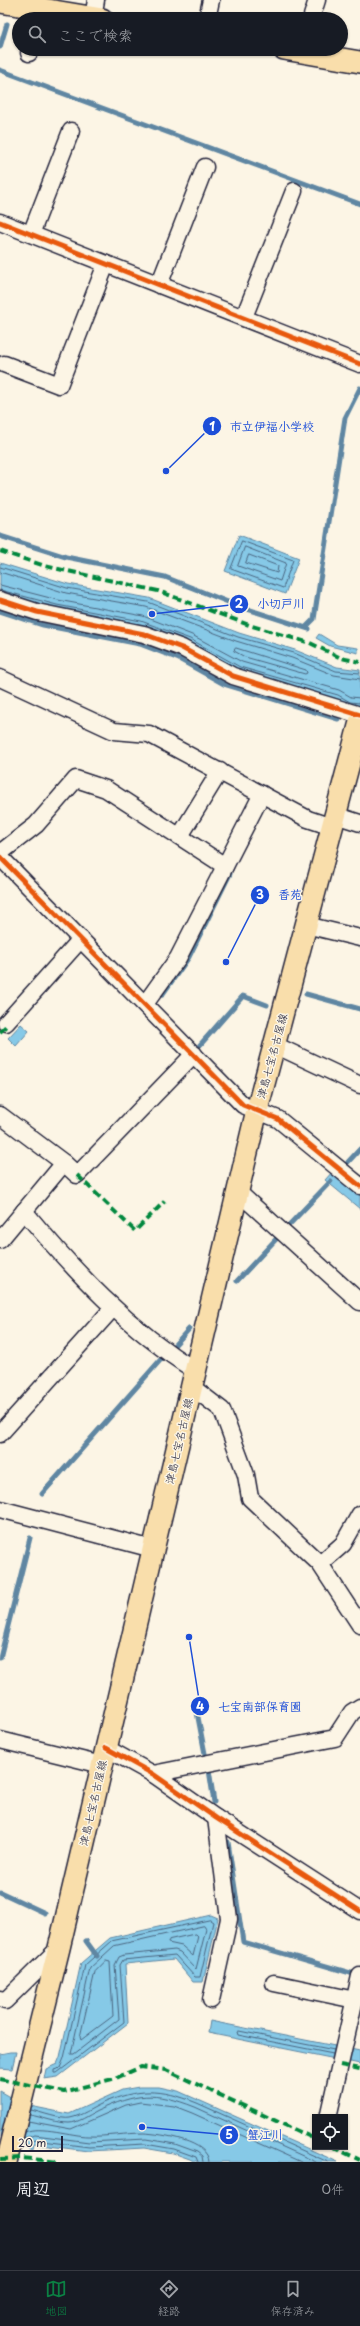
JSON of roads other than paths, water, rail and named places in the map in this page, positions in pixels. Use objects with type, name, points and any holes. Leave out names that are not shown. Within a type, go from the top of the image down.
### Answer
[{"type":"main road","points":[[0,2],[34,12]]},
{"type":"main road","points":[[327,56],[360,62]]},
{"type":"main road","name":"津島七宝名古屋線","points":[[6,2160],[59,1948],[258,1110],[360,722]]},
{"type":"street","points":[[208,12],[211,0]]},
{"type":"street","points":[[313,12],[317,0]]},
{"type":"street","points":[[31,234],[71,131]]},
{"type":"street","points":[[159,285],[205,167]]},
{"type":"street","points":[[244,317],[294,191]]},
{"type":"street","points":[[0,222],[360,364]]},
{"type":"street","points":[[4,364],[59,385],[106,264]]},
{"type":"street","points":[[0,600],[37,612],[144,634],[182,648],[233,676],[360,715]]},
{"type":"street","points":[[0,678],[114,732],[149,734],[308,819],[360,823]]},
{"type":"street","points":[[180,836],[220,771]]},
{"type":"street","points":[[0,854],[36,825],[76,779],[106,789],[225,866]]},
{"type":"street","points":[[145,1004],[178,958],[262,794]]},
{"type":"street","points":[[0,857],[194,1054],[242,1105],[278,1119],[360,1186]]},
{"type":"street","points":[[306,925],[360,938]]},
{"type":"street","points":[[6,1023],[80,939]]},
{"type":"street","points":[[275,1045],[360,1085]]},
{"type":"street","points":[[0,1115],[64,1163],[77,1175],[194,1054]]},
{"type":"street","points":[[0,1240],[64,1163]]},
{"type":"street","points":[[238,1192],[360,1302]]},
{"type":"street","points":[[24,1211],[69,1265],[113,1308],[167,1353],[194,1379],[222,1410],[246,1474],[250,1498],[320,1564],[355,1607],[360,1626]]},
{"type":"street","points":[[0,1434],[113,1308]]},
{"type":"street","points":[[0,1509],[153,1549]]},
{"type":"street","points":[[320,1564],[343,1544],[360,1514]]},
{"type":"street","points":[[152,1774],[335,1738],[352,1712],[360,1707]]},
{"type":"street","points":[[0,1740],[104,1756],[152,1774],[216,1818],[360,1911]]},
{"type":"street","points":[[211,2000],[229,1919],[216,1818]]},
{"type":"street","points":[[0,1999],[5,2001],[59,1948]]},
{"type":"street","points":[[329,2113],[348,2046],[360,1976]]},
{"type":"street","points":[[274,1983],[355,2000]]},
{"type":"water","points":[[239,535],[299,558],[285,594],[225,571]]},
{"type":"water","points":[[0,563],[68,584],[149,598],[239,633],[295,650],[337,667],[360,670],[360,707],[349,706],[337,699],[239,671],[140,625],[56,609],[0,593]]},
{"type":"water","points":[[319,634],[337,645],[358,648],[358,653],[330,646],[316,638]]},
{"type":"water","points":[[21,1024],[29,1031],[16,1046],[8,1038]]},
{"type":"water","points":[[333,1171],[360,1196],[360,1209],[325,1180]]},
{"type":"water","points":[[211,1915],[218,1918],[203,1982],[193,1982],[174,1959],[125,1964],[128,2023],[58,2077],[44,2079],[46,2069],[57,2064],[60,2057],[81,1963],[110,1938]]},
{"type":"water","points":[[210,2021],[360,2051],[360,2064],[208,2033]]},
{"type":"water","points":[[16,2052],[12,2069],[0,2068],[0,2054]]},
{"type":"water","points":[[139,2087],[159,2087],[178,2091],[338,2162],[198,2162],[173,2153],[144,2148],[88,2151],[33,2144],[32,2150],[0,2137],[0,2091],[25,2105],[69,2114],[122,2090]]},
{"type":"waterway","points":[[0,47],[7,24]]},
{"type":"waterway","points":[[0,70],[360,204]]},
{"type":"waterway","points":[[306,627],[314,619],[345,418],[360,388]]},
{"type":"waterway","points":[[0,536],[66,557],[165,577],[238,606],[309,629]]},
{"type":"waterway","points":[[0,611],[43,625],[140,644],[179,659],[224,684],[338,719]]},
{"type":"waterway","points":[[162,995],[189,957],[230,874]]},
{"type":"waterway","points":[[306,994],[360,1009]]},
{"type":"waterway","points":[[200,1045],[243,996],[267,1005]]},
{"type":"waterway","points":[[348,1162],[360,1149]]},
{"type":"waterway","points":[[288,1226],[331,1181]]},
{"type":"waterway","points":[[237,1281],[278,1237]]},
{"type":"waterway","points":[[170,1350],[189,1329]]},
{"type":"waterway","points":[[42,1494],[163,1357]]},
{"type":"waterway","points":[[0,1658],[30,1538]]},
{"type":"waterway","points":[[196,1707],[206,1759]]},
{"type":"waterway","points":[[209,1770],[214,1802]]},
{"type":"waterway","points":[[228,1842],[243,1942],[354,1974]]},
{"type":"waterway","points":[[0,1892],[45,1913]]},
{"type":"waterway","points":[[86,1941],[97,1956]]},
{"type":"place","name":"市立伊福小学校","points":[[166,471]]},
{"type":"place","name":"小切戸川","points":[[152,614]]},
{"type":"place","name":"香苑","points":[[226,962]]},
{"type":"place","name":"七宝南部保育園","points":[[189,1637]]},
{"type":"place","name":"蟹江川","points":[[142,2127]]}]
